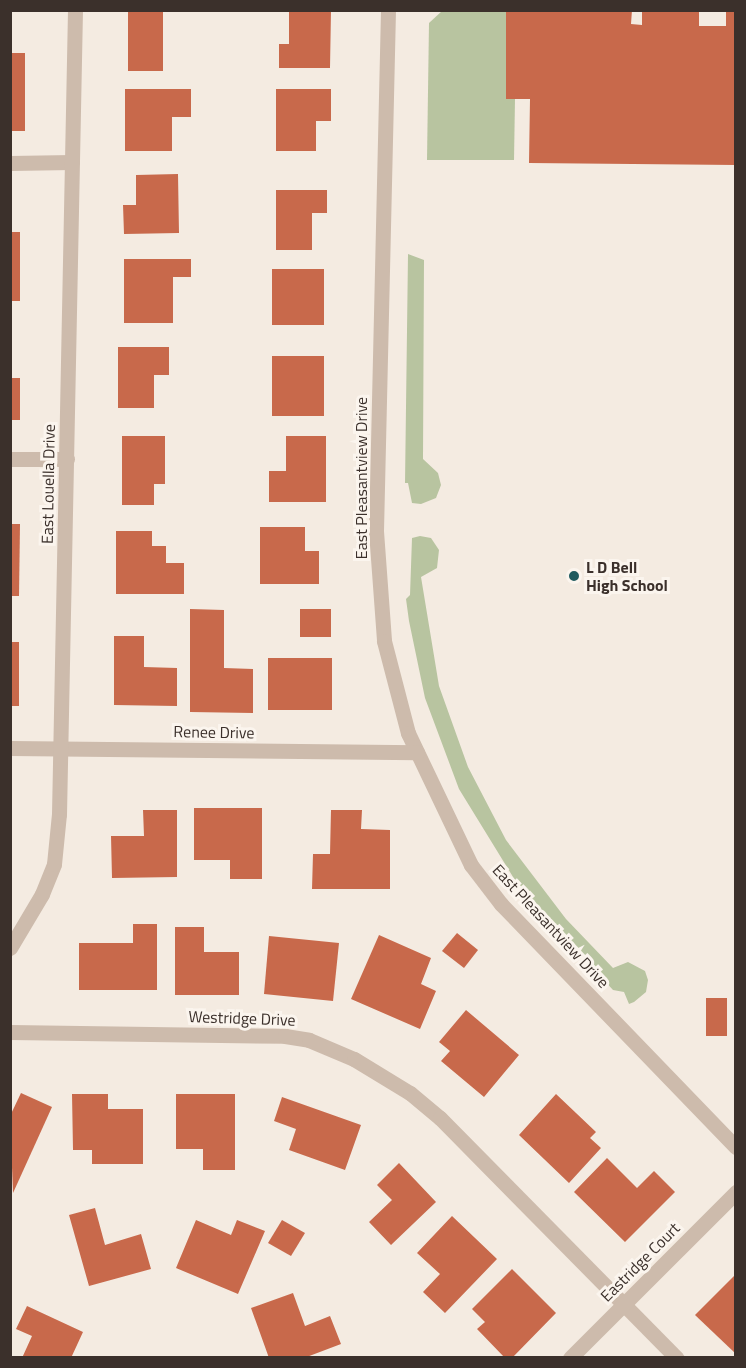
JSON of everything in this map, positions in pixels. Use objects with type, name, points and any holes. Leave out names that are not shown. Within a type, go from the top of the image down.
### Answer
[{"type":"street","name":"East Louella Drive","points":[[10,948],[42,894],[54,864],[63,748],[75,10]]},
{"type":"street","name":"East Pleasantview Drive","points":[[388,10],[376,531],[384,641],[417,752],[471,866],[501,904],[735,1147]]},
{"type":"street","points":[[10,163],[72,162]]},
{"type":"street","points":[[10,459],[67,459]]},
{"type":"street","name":"Renee Drive","points":[[10,748],[417,752]]},
{"type":"street","name":"Westridge Drive","points":[[10,1032],[285,1035],[309,1040],[354,1059],[410,1093],[440,1118],[677,1358]]},
{"type":"street","name":"Eastridge Court","points":[[570,1358],[735,1192]]},
{"type":"green space","points":[[442,11],[506,11],[515,99],[514,160],[427,160],[429,23]]},
{"type":"green space","points":[[408,254],[424,260],[423,459],[438,473],[441,485],[436,498],[421,504],[412,503],[408,483],[405,483]]},
{"type":"green space","points":[[420,536],[431,538],[439,550],[437,568],[421,577],[439,686],[468,767],[506,840],[566,919],[613,968],[628,962],[645,971],[648,980],[646,992],[634,1002],[629,1004],[624,992],[613,990],[521,890],[459,789],[425,698],[409,621],[406,599],[410,595],[412,538]]},
{"type":"building","points":[[128,10],[163,10],[163,71],[128,71]]},
{"type":"building","points":[[289,10],[331,10],[330,68],[279,68],[279,44],[289,44]]},
{"type":"building","points":[[506,10],[632,10],[631,24],[642,25],[642,10],[699,10],[699,26],[726,26],[726,10],[736,10],[736,165],[529,163],[530,99],[506,99]]},
{"type":"building","points":[[10,53],[25,53],[25,131],[10,131]]},
{"type":"building","points":[[125,89],[191,89],[191,117],[172,117],[172,151],[125,151]]},
{"type":"building","points":[[276,89],[331,89],[331,121],[316,121],[316,151],[276,151]]},
{"type":"building","points":[[178,174],[179,233],[124,234],[123,205],[136,205],[136,175]]},
{"type":"building","points":[[276,190],[327,190],[327,213],[312,213],[312,250],[276,250]]},
{"type":"building","points":[[10,232],[20,232],[20,301],[10,301]]},
{"type":"building","points":[[124,259],[191,259],[191,277],[173,277],[173,323],[124,323]]},
{"type":"building","points":[[272,269],[324,269],[324,325],[272,325]]},
{"type":"building","points":[[118,347],[169,347],[169,375],[154,375],[154,408],[118,408]]},
{"type":"building","points":[[272,356],[324,356],[324,416],[272,416]]},
{"type":"building","points":[[10,378],[20,378],[20,420],[10,420]]},
{"type":"building","points":[[122,436],[165,436],[165,484],[154,484],[154,505],[122,505]]},
{"type":"building","points":[[286,436],[326,436],[326,502],[269,502],[269,471],[286,471]]},
{"type":"building","points":[[10,524],[20,524],[19,596],[10,596]]},
{"type":"building","points":[[260,527],[305,527],[305,551],[319,551],[319,584],[260,584]]},
{"type":"building","points":[[116,531],[152,531],[152,546],[166,546],[166,563],[184,563],[184,594],[116,594]]},
{"type":"building","points":[[190,609],[224,610],[224,668],[253,669],[253,713],[190,712]]},
{"type":"building","points":[[300,609],[331,609],[331,637],[300,637]]},
{"type":"building","points":[[114,636],[144,636],[144,667],[177,668],[177,706],[114,705]]},
{"type":"building","points":[[10,642],[19,642],[19,706],[10,706]]},
{"type":"building","points":[[268,658],[332,658],[332,710],[268,710]]},
{"type":"building","points":[[194,808],[262,808],[262,879],[230,879],[230,860],[194,860]]},
{"type":"building","points":[[143,810],[177,810],[177,877],[112,878],[111,836],[144,836]]},
{"type":"building","points":[[331,810],[362,810],[361,829],[390,830],[390,889],[312,889],[313,854],[330,854]]},
{"type":"building","points":[[133,924],[157,924],[157,990],[79,990],[79,943],[133,943]]},
{"type":"building","points":[[175,927],[204,927],[204,952],[239,952],[239,995],[175,995]]},
{"type":"building","points":[[457,933],[478,950],[464,968],[442,951]]},
{"type":"building","points":[[379,935],[431,958],[421,984],[436,991],[420,1029],[351,999]]},
{"type":"building","points":[[269,936],[339,943],[333,1001],[264,994]]},
{"type":"building","points":[[706,998],[727,998],[727,1036],[706,1036]]},
{"type":"building","points":[[466,1010],[519,1055],[484,1097],[441,1061],[450,1051],[439,1042]]},
{"type":"building","points":[[21,1093],[52,1107],[13,1193],[10,1116]]},
{"type":"building","points":[[72,1094],[108,1094],[108,1109],[143,1109],[143,1164],[92,1164],[92,1150],[73,1150]]},
{"type":"building","points":[[176,1094],[235,1094],[235,1170],[203,1170],[203,1149],[176,1149]]},
{"type":"building","points":[[556,1094],[596,1132],[590,1138],[601,1148],[569,1183],[519,1135]]},
{"type":"building","points":[[282,1097],[361,1125],[345,1170],[289,1150],[296,1129],[274,1121]]},
{"type":"building","points":[[607,1158],[637,1188],[654,1171],[675,1192],[625,1242],[574,1192]]},
{"type":"building","points":[[399,1163],[436,1202],[391,1245],[369,1222],[392,1200],[377,1185]]},
{"type":"building","points":[[95,1208],[105,1245],[141,1234],[151,1269],[89,1286],[69,1215]]},
{"type":"building","points":[[452,1216],[497,1259],[445,1313],[423,1292],[440,1274],[417,1253]]},
{"type":"building","points":[[196,1220],[231,1235],[237,1220],[265,1231],[238,1294],[176,1268]]},
{"type":"building","points":[[282,1220],[305,1233],[291,1256],[268,1243]]},
{"type":"building","points":[[512,1269],[556,1313],[512,1358],[505,1358],[477,1329],[485,1322],[472,1309]]},
{"type":"building","points":[[736,1274],[736,1354],[695,1315]]},
{"type":"building","points":[[293,1293],[305,1326],[330,1316],[341,1344],[304,1358],[269,1358],[251,1308]]},
{"type":"building","points":[[27,1306],[83,1332],[71,1358],[22,1358],[32,1336],[16,1329]]},
{"type":"place","name":"L D Bell High School","points":[[574,576]]}]
